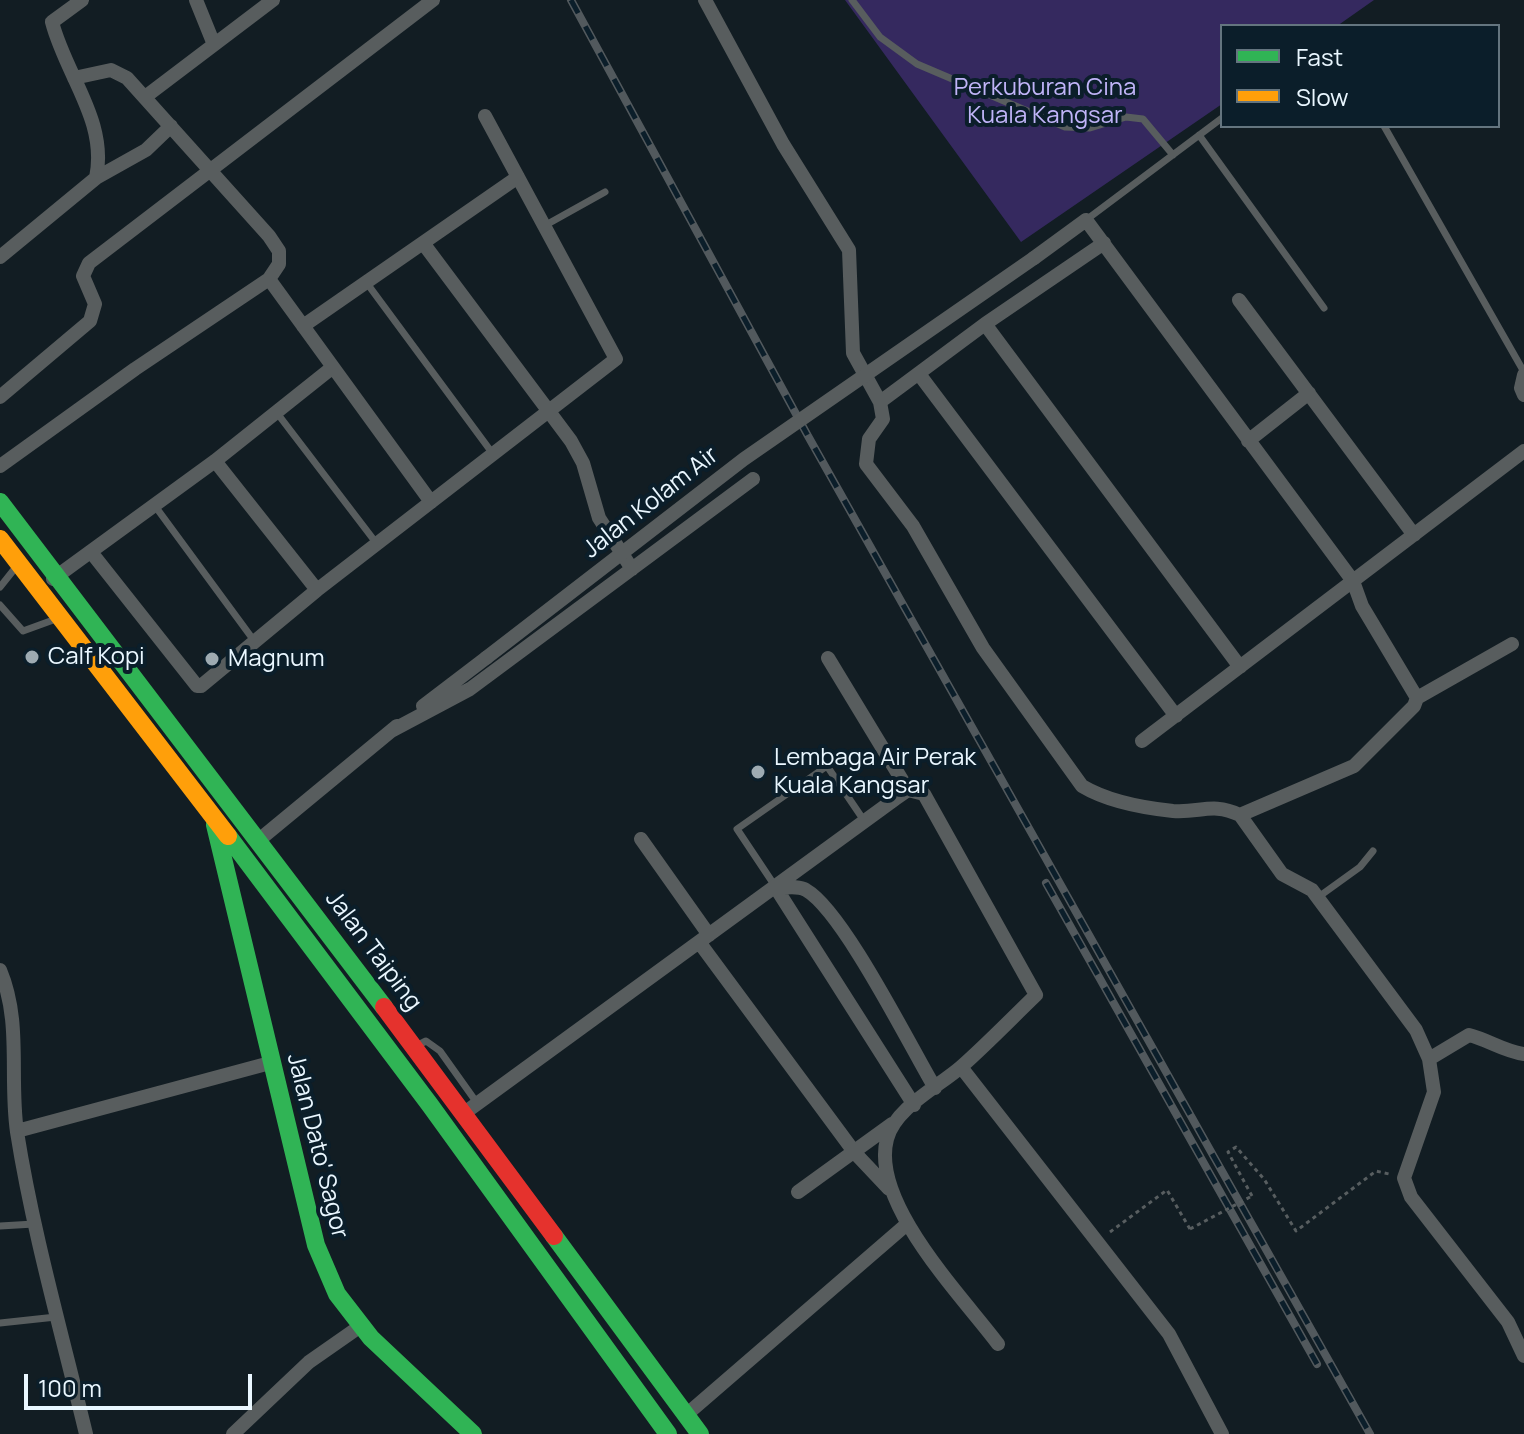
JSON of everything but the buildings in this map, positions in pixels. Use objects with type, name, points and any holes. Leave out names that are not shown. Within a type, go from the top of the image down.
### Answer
[{"type":"main road","name":"Jalan Taiping","points":[[0,502],[414,1047],[470,1108],[685,1425],[700,1434]]},
{"type":"main road","name":"Jalan Taiping","points":[[0,539],[62,616],[265,885],[668,1434]]},
{"type":"main road","name":"Jalan Dato' Sagor","points":[[214,817],[270,1063],[316,1245],[337,1294],[362,1325],[473,1434]]},
{"type":"main road","points":[[259,840],[265,885]]},
{"type":"main road","points":[[470,1108],[463,1135],[472,1163]]},
{"type":"street","points":[[82,0],[52,22],[91,114],[98,143],[96,178]]},
{"type":"street","points":[[196,0],[213,42]]},
{"type":"street","points":[[145,97],[213,42],[273,0]]},
{"type":"street","points":[[0,397],[90,321],[95,304],[83,276],[89,263],[433,0]]},
{"type":"street","points":[[705,0],[783,144],[849,250],[853,353],[880,402],[883,419],[866,450],[866,464],[872,475],[913,526],[983,648],[1082,786],[1104,796],[1174,811],[1220,806],[1240,815],[1282,874],[1312,890],[1416,1030],[1429,1059],[1434,1092],[1404,1178],[1411,1197],[1508,1322],[1524,1356]]},
{"type":"street","points":[[0,466],[166,346],[269,279],[279,264],[279,251],[256,220],[127,78],[111,70],[74,78]]},
{"type":"street","points":[[91,552],[197,686],[616,359],[485,116]]},
{"type":"street","points":[[0,257],[96,178],[146,150],[171,126]]},
{"type":"street","points":[[303,326],[518,177]]},
{"type":"street","points":[[1086,220],[1353,581],[1362,606],[1417,698]]},
{"type":"street","name":"Jalan Kolam Air","points":[[259,840],[391,731],[744,459],[1086,220]]},
{"type":"street","points":[[423,243],[583,463],[599,518],[632,569]]},
{"type":"street","points":[[880,402],[985,324],[1104,243]]},
{"type":"street","points":[[269,279],[431,502]]},
{"type":"street","points":[[1239,300],[1414,535]]},
{"type":"street","points":[[985,324],[1240,667]]},
{"type":"street","points":[[40,589],[215,461],[333,367]]},
{"type":"street","points":[[919,374],[1176,716]]},
{"type":"street","points":[[1524,374],[1521,388],[1524,395]]},
{"type":"street","points":[[1248,441],[1309,393]]},
{"type":"street","points":[[1142,741],[1524,451]]},
{"type":"street","points":[[215,461],[317,590]]},
{"type":"street","points":[[391,731],[470,689],[753,479]]},
{"type":"street","points":[[1240,815],[1354,766],[1414,706],[1417,698],[1512,644]]},
{"type":"street","points":[[798,1192],[899,1119],[961,1067],[1036,995],[924,794],[908,790],[828,658]]},
{"type":"street","points":[[470,1108],[908,790]]},
{"type":"street","points":[[641,839],[704,939],[855,1153],[893,1192]]},
{"type":"street","points":[[776,888],[803,887],[820,900],[841,926],[935,1088]]},
{"type":"street","points":[[776,888],[914,1105]]},
{"type":"street","points":[[0,970],[10,993],[15,1039],[17,1131],[86,1434]]},
{"type":"street","points":[[1429,1059],[1469,1035],[1484,1038],[1503,1051],[1524,1054]]},
{"type":"street","points":[[17,1131],[270,1063]]},
{"type":"street","points":[[961,1067],[1169,1334],[1222,1434]]},
{"type":"street","points":[[899,1119],[887,1138],[884,1167],[907,1224],[998,1344]]},
{"type":"street","points":[[685,1425],[907,1224]]},
{"type":"street","points":[[233,1434],[309,1362],[362,1325]]},
{"type":"lane","points":[[852,0],[880,37],[917,64],[1065,127],[1090,128],[1126,117],[1143,119],[1173,155]]},
{"type":"lane","points":[[1086,220],[1220,119]]},
{"type":"lane","points":[[1385,128],[1524,374]]},
{"type":"lane","points":[[1199,135],[1324,308]]},
{"type":"lane","points":[[544,226],[605,192]]},
{"type":"lane","points":[[366,282],[494,455]]},
{"type":"lane","points":[[277,413],[377,544]]},
{"type":"lane","points":[[155,506],[255,642]]},
{"type":"lane","points":[[0,587],[19,563]]},
{"type":"lane","points":[[0,605],[23,631],[62,616]]},
{"type":"lane","points":[[776,888],[737,829],[827,766],[865,822]]},
{"type":"lane","points":[[1317,898],[1360,867],[1373,851]]},
{"type":"lane","points":[[0,1226],[36,1224]]},
{"type":"lane","points":[[0,1323],[58,1317]]},
{"type":"path","points":[[1097,1241],[1167,1190],[1190,1229],[1252,1196],[1228,1152],[1236,1147],[1264,1179],[1296,1231],[1376,1171],[1404,1178]]},
{"type":"green space","name":"Perkuburan Cina Kuala Kangsar","points":[[845,0],[1374,0],[1340,24],[1220,24],[1220,105],[1021,242]]},
{"type":"railway","points":[[571,0],[808,436],[1370,1434]]},
{"type":"railway","points":[[1046,883],[1317,1364]]},
{"type":"traffic: fast","points":[[0,502],[384,1007]]},
{"type":"traffic: fast","points":[[215,825],[316,1245],[337,1294],[371,1338],[473,1434]]},
{"type":"traffic: fast","points":[[228,836],[430,1105],[668,1434]]},
{"type":"traffic: fast","points":[[554,1236],[700,1434]]},
{"type":"traffic: slow","points":[[0,539],[228,836]]},
{"type":"traffic: jam","points":[[384,1007],[554,1236]]},
{"type":"place","name":"Calf Kopi","points":[[32,657]]},
{"type":"place","name":"Magnum","points":[[212,659]]},
{"type":"place","name":"Lembaga Air Perak Kuala Kangsar","points":[[758,772]]}]
